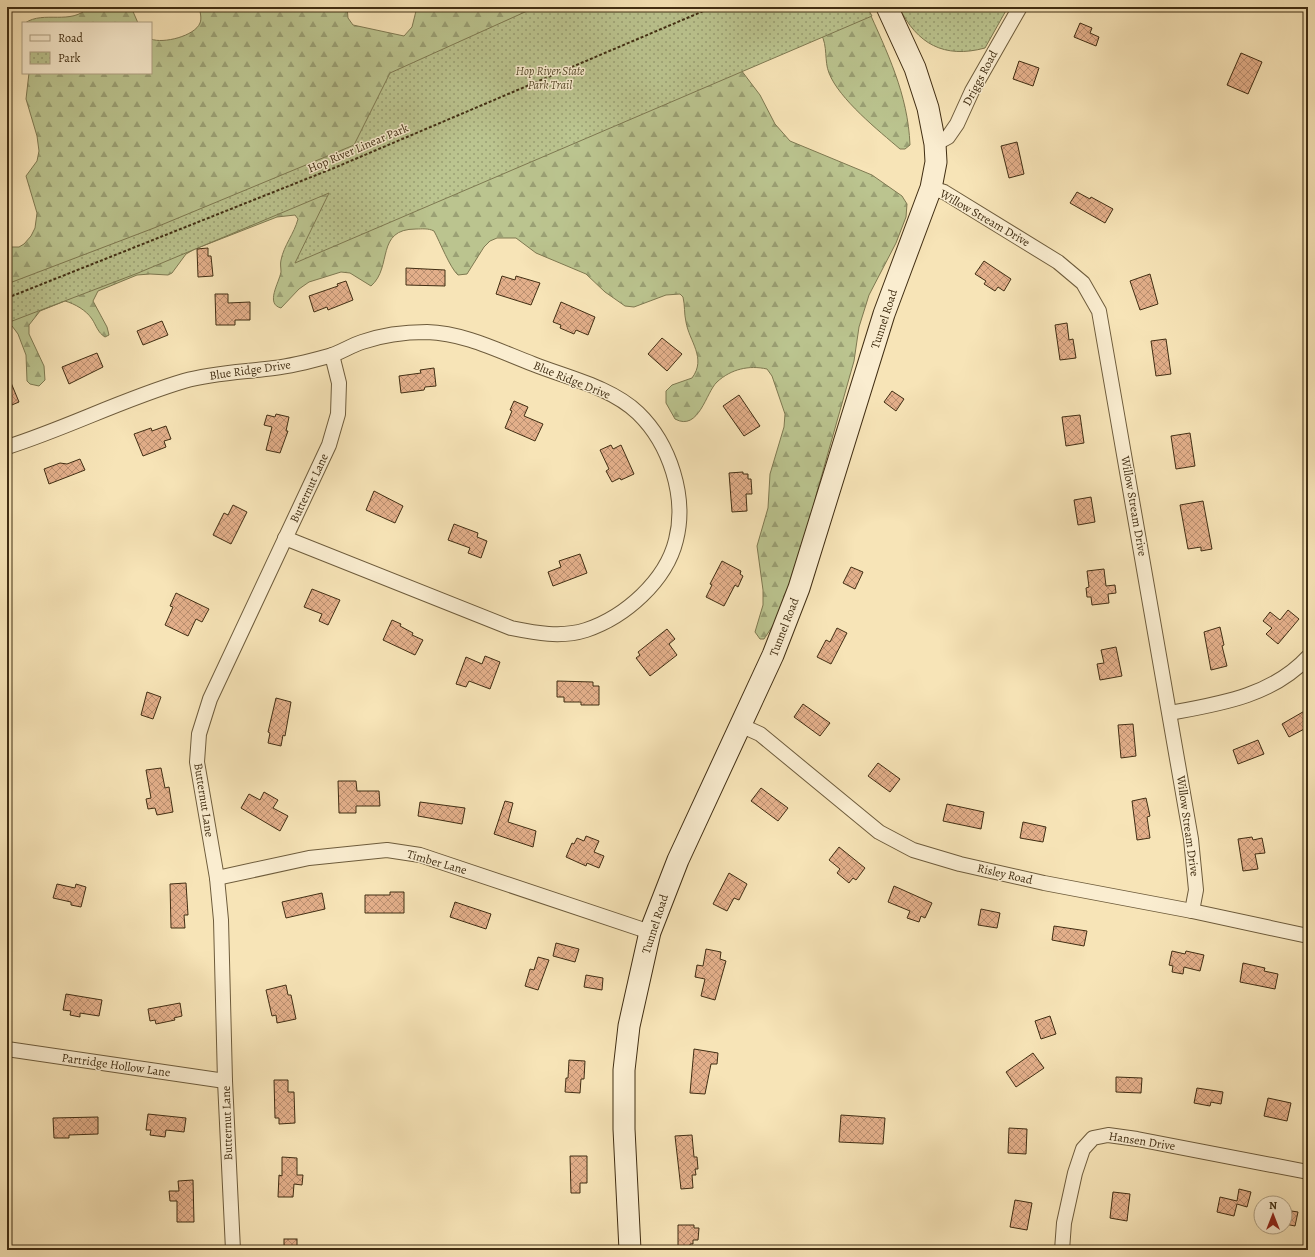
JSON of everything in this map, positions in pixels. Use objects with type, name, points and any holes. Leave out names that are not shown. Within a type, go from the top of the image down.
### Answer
[{"type":"main road","name":"Tunnel Road","points":[[630,1250],[624,1129],[624,1070],[629,1026],[650,932],[678,860],[773,655],[799,588],[884,314],[931,188],[936,162],[935,144],[928,108],[915,68],[887,7]]},
{"type":"street","name":"Driggs Road","points":[[935,144],[948,137],[957,124],[972,91],[1020,7]]},
{"type":"street","name":"Willow Stream Drive","points":[[931,188],[944,192],[1058,262],[1083,283],[1099,311],[1170,713],[1192,847],[1196,890],[1192,911]]},
{"type":"street","name":"Blue Ridge Drive","points":[[7,447],[126,401],[185,381],[224,373],[277,368],[332,356],[362,342],[397,334],[427,332],[461,336],[611,394],[638,413],[658,438],[673,470],[679,502],[676,540],[664,569],[649,590],[623,612],[586,630],[549,635],[511,628],[285,538]]},
{"type":"street","name":"Butternut Lane","points":[[233,1250],[225,1081],[221,920],[217,878],[197,762],[199,734],[210,699],[329,445],[338,414],[339,383],[332,356]]},
{"type":"street","points":[[1170,713],[1215,706],[1246,696],[1274,684],[1308,657]]},
{"type":"street","name":"Risley Road","points":[[740,725],[760,734],[879,832],[913,850],[960,864],[1044,883],[1192,911],[1308,936]]},
{"type":"street","name":"Timber Lane","points":[[217,878],[309,858],[387,850],[420,855],[650,932]]},
{"type":"street","name":"Partridge Hollow Lane","points":[[7,1049],[225,1081]]},
{"type":"street","name":"Hansen Drive","points":[[1062,1250],[1064,1223],[1075,1172],[1083,1149],[1093,1138],[1108,1135],[1137,1138],[1308,1172]]},
{"type":"path","name":"Hop River Linear Park","points":[[7,298],[334,168],[713,7]]},
{"type":"green space","points":[[89,7],[131,7],[138,22],[27,22],[32,19],[66,17],[82,13]]},
{"type":"green space","points":[[199,7],[347,7],[348,18],[353,25],[404,36],[412,27],[417,7],[867,7],[889,57],[901,91],[910,145],[905,149],[900,149],[881,133],[850,104],[841,93],[829,73],[821,34],[738,66],[760,95],[775,124],[790,141],[872,175],[902,196],[907,204],[906,217],[896,243],[869,295],[859,327],[854,361],[808,528],[780,615],[764,639],[760,639],[755,632],[763,605],[763,590],[757,546],[768,508],[770,474],[784,427],[785,414],[772,376],[767,369],[747,368],[734,371],[717,382],[696,416],[683,422],[675,419],[666,403],[666,391],[672,385],[692,378],[698,363],[696,350],[686,322],[683,297],[680,294],[666,295],[634,307],[625,306],[605,292],[586,274],[536,253],[516,238],[497,238],[490,241],[484,247],[467,274],[458,275],[448,261],[434,231],[427,229],[416,229],[403,231],[395,235],[386,250],[382,269],[378,278],[371,286],[350,273],[341,272],[309,282],[299,289],[281,308],[276,306],[273,298],[281,272],[282,255],[298,219],[295,215],[277,217],[195,249],[186,254],[172,273],[168,275],[137,275],[98,291],[93,301],[107,327],[109,335],[105,337],[87,313],[69,302],[65,301],[40,311],[29,325],[29,334],[44,366],[45,380],[39,386],[30,384],[27,381],[26,355],[18,334],[12,326],[7,325],[7,247],[19,247],[24,244],[31,236],[35,228],[37,213],[26,176],[37,161],[39,151],[37,136],[26,99],[29,74],[152,74],[152,39],[170,40],[192,32],[200,23],[201,15]]},
{"type":"green space","name":"Hop River State Park Trail","points":[[536,7],[867,7],[872,16],[295,263],[329,193],[138,273],[7,323],[7,284],[154,228],[354,145],[390,73]]},
{"type":"green space","points":[[899,7],[1008,7],[985,48],[970,51],[957,51],[945,50],[933,46],[923,39],[914,31]]},
{"type":"building","points":[[1080,23],[1092,28],[1090,33],[1099,37],[1096,46],[1074,37]]},
{"type":"building","points":[[1241,53],[1262,62],[1248,94],[1227,85]]},
{"type":"building","points":[[1019,61],[1039,68],[1033,86],[1013,79]]},
{"type":"building","points":[[1017,142],[1024,174],[1009,178],[1001,146]]},
{"type":"building","points":[[1077,192],[1090,199],[1091,197],[1113,209],[1105,223],[1070,203]]},
{"type":"building","points":[[208,248],[208,256],[211,256],[213,276],[198,277],[197,249]]},
{"type":"building","points":[[984,261],[1011,279],[1004,291],[998,287],[995,291],[984,284],[986,281],[975,274]]},
{"type":"building","points":[[406,268],[445,270],[445,286],[406,285]]},
{"type":"building","points":[[1150,274],[1158,304],[1140,310],[1130,281]]},
{"type":"building","points":[[502,276],[515,280],[516,276],[540,283],[531,305],[496,294]]},
{"type":"building","points":[[346,281],[353,300],[328,310],[327,307],[314,312],[309,296],[338,286],[337,284]]},
{"type":"building","points":[[215,294],[228,294],[228,303],[250,302],[250,320],[235,320],[235,325],[216,325]]},
{"type":"building","points":[[561,302],[595,317],[588,335],[576,330],[574,334],[560,328],[561,325],[553,322]]},
{"type":"building","points":[[162,321],[168,335],[143,345],[137,331]]},
{"type":"building","points":[[1067,323],[1069,340],[1073,339],[1076,358],[1060,360],[1055,325]]},
{"type":"building","points":[[662,338],[682,354],[667,371],[648,354]]},
{"type":"building","points":[[1166,339],[1171,374],[1156,376],[1151,341]]},
{"type":"building","points":[[97,353],[103,367],[69,384],[62,367]]},
{"type":"building","points":[[434,368],[436,386],[425,387],[424,390],[401,393],[399,376],[421,373],[420,370]]},
{"type":"building","points":[[7,373],[19,402],[7,407]]},
{"type":"building","points":[[892,391],[904,399],[896,411],[884,402]]},
{"type":"building","points":[[739,395],[760,426],[744,436],[723,406]]},
{"type":"building","points":[[514,401],[528,407],[524,416],[543,424],[535,441],[505,428],[512,411],[510,410]]},
{"type":"building","points":[[276,414],[289,417],[286,431],[288,431],[280,453],[266,450],[272,427],[264,425],[267,415],[275,417]]},
{"type":"building","points":[[1080,415],[1084,443],[1066,446],[1062,417]]},
{"type":"building","points":[[166,426],[171,439],[164,441],[166,447],[143,456],[134,434],[151,428],[152,431]]},
{"type":"building","points":[[1190,433],[1195,466],[1176,469],[1171,436]]},
{"type":"building","points":[[611,445],[613,449],[621,445],[634,474],[612,482],[606,471],[609,469],[600,450]]},
{"type":"building","points":[[80,459],[85,470],[49,484],[44,469],[60,463],[67,464]]},
{"type":"building","points":[[743,472],[743,474],[748,474],[748,479],[751,479],[752,494],[746,494],[747,511],[732,512],[729,473]]},
{"type":"building","points":[[374,491],[403,506],[395,523],[366,510]]},
{"type":"building","points":[[1091,497],[1095,522],[1078,525],[1074,500]]},
{"type":"building","points":[[1203,501],[1212,549],[1201,551],[1201,547],[1188,549],[1180,505]]},
{"type":"building","points":[[233,505],[247,512],[231,544],[213,535],[224,513],[228,515]]},
{"type":"building","points":[[454,524],[478,533],[477,537],[487,541],[481,558],[468,553],[470,548],[448,540]]},
{"type":"building","points":[[580,554],[587,573],[553,586],[548,572],[561,567],[559,561]]},
{"type":"building","points":[[722,561],[741,571],[740,574],[743,576],[738,587],[735,585],[724,606],[706,597],[712,585],[710,584]]},
{"type":"building","points":[[851,567],[863,572],[855,589],[843,583]]},
{"type":"building","points":[[1104,569],[1106,586],[1115,585],[1116,593],[1108,594],[1109,603],[1092,605],[1091,597],[1087,597],[1086,588],[1089,587],[1087,571]]},
{"type":"building","points":[[312,589],[340,600],[328,625],[319,621],[322,614],[304,607]]},
{"type":"building","points":[[176,593],[209,609],[202,622],[196,619],[188,636],[165,625],[173,607],[170,606]]},
{"type":"building","points":[[1288,610],[1299,619],[1278,644],[1266,634],[1272,628],[1263,621],[1270,612],[1280,620]]},
{"type":"building","points":[[392,620],[401,624],[400,626],[413,633],[412,635],[423,640],[415,655],[383,640]]},
{"type":"building","points":[[1220,627],[1224,645],[1222,646],[1227,666],[1211,670],[1204,632]]},
{"type":"building","points":[[837,628],[847,633],[831,664],[817,657],[826,640],[830,642]]},
{"type":"building","points":[[667,629],[675,639],[669,644],[677,655],[650,676],[636,658],[640,655],[638,652]]},
{"type":"building","points":[[1116,647],[1122,676],[1100,680],[1097,664],[1104,663],[1101,650]]},
{"type":"building","points":[[485,656],[500,662],[490,689],[469,681],[466,687],[456,684],[466,657],[482,664]]},
{"type":"building","points":[[557,681],[593,682],[593,686],[599,686],[599,705],[581,705],[581,702],[564,702],[564,697],[557,697]]},
{"type":"building","points":[[147,692],[161,697],[153,719],[141,715]]},
{"type":"building","points":[[276,698],[291,702],[285,736],[283,735],[281,746],[268,743],[270,733],[268,732]]},
{"type":"building","points":[[803,704],[830,723],[820,736],[794,717]]},
{"type":"building","points":[[1308,709],[1308,727],[1289,737],[1282,724]]},
{"type":"building","points":[[1133,724],[1136,756],[1121,758],[1118,725]]},
{"type":"building","points":[[1258,740],[1264,754],[1238,764],[1233,750]]},
{"type":"building","points":[[878,763],[900,779],[890,792],[868,776]]},
{"type":"building","points":[[161,768],[165,788],[169,787],[173,812],[157,815],[155,808],[148,809],[146,799],[151,798],[146,770]]},
{"type":"building","points":[[338,781],[356,781],[357,791],[379,791],[380,806],[356,806],[356,813],[339,813]]},
{"type":"building","points":[[761,788],[788,808],[778,821],[751,801]]},
{"type":"building","points":[[264,792],[278,800],[273,808],[288,816],[280,831],[241,808],[249,794],[260,800]]},
{"type":"building","points":[[1146,798],[1150,816],[1147,817],[1150,838],[1137,840],[1132,801]]},
{"type":"building","points":[[505,801],[513,803],[508,822],[536,831],[533,847],[494,834]]},
{"type":"building","points":[[420,802],[465,808],[462,824],[418,816]]},
{"type":"building","points":[[947,804],[984,812],[981,829],[943,821]]},
{"type":"building","points":[[1023,822],[1046,827],[1043,842],[1020,838]]},
{"type":"building","points":[[586,836],[599,841],[594,852],[604,856],[599,868],[587,863],[586,866],[566,857],[572,843],[574,844],[577,838],[584,841]]},
{"type":"building","points":[[1252,837],[1253,840],[1262,838],[1265,853],[1255,854],[1258,869],[1243,871],[1238,839]]},
{"type":"building","points":[[839,847],[865,868],[856,880],[853,878],[849,883],[837,873],[840,869],[829,860]]},
{"type":"building","points":[[729,873],[747,884],[739,900],[734,898],[727,911],[713,904]]},
{"type":"building","points":[[186,883],[188,915],[184,915],[185,928],[171,928],[170,884]]},
{"type":"building","points":[[57,884],[75,888],[76,884],[86,887],[81,907],[71,905],[71,902],[53,898]]},
{"type":"building","points":[[894,886],[932,903],[925,918],[921,916],[919,922],[907,918],[910,911],[888,902]]},
{"type":"building","points":[[390,892],[404,892],[404,913],[365,913],[365,895],[390,895]]},
{"type":"building","points":[[322,893],[325,909],[286,918],[282,902]]},
{"type":"building","points":[[455,902],[491,914],[486,929],[450,917]]},
{"type":"building","points":[[981,909],[1000,913],[997,928],[978,925]]},
{"type":"building","points":[[1054,926],[1087,931],[1084,946],[1052,940]]},
{"type":"building","points":[[556,943],[579,949],[575,962],[553,956]]},
{"type":"building","points":[[706,949],[721,952],[720,959],[726,961],[715,1000],[701,996],[705,979],[695,977],[697,965],[703,966]]},
{"type":"building","points":[[1172,951],[1185,954],[1186,951],[1204,955],[1200,971],[1184,967],[1183,974],[1172,972],[1173,966],[1169,965]]},
{"type":"building","points":[[538,957],[549,960],[538,990],[525,986],[530,969],[534,970]]},
{"type":"building","points":[[1243,963],[1265,968],[1264,971],[1278,974],[1275,989],[1240,982]]},
{"type":"building","points":[[586,975],[603,978],[602,990],[584,987]]},
{"type":"building","points":[[286,985],[288,995],[291,995],[296,1019],[277,1023],[276,1015],[272,1016],[266,990]]},
{"type":"building","points":[[66,994],[102,1000],[99,1016],[80,1013],[80,1017],[70,1015],[71,1011],[63,1010]]},
{"type":"building","points":[[180,1003],[182,1016],[174,1018],[175,1020],[156,1024],[155,1020],[150,1021],[148,1009]]},
{"type":"building","points":[[1050,1016],[1056,1034],[1041,1039],[1035,1021]]},
{"type":"building","points":[[694,1049],[718,1053],[717,1064],[711,1064],[705,1094],[690,1093]]},
{"type":"building","points":[[1033,1053],[1044,1068],[1016,1087],[1006,1072]]},
{"type":"building","points":[[569,1060],[585,1061],[584,1079],[581,1079],[580,1093],[565,1092],[566,1078],[568,1078]]},
{"type":"building","points":[[1116,1077],[1142,1078],[1141,1093],[1116,1092]]},
{"type":"building","points":[[274,1080],[288,1080],[288,1092],[294,1092],[295,1123],[279,1124],[279,1118],[275,1118]]},
{"type":"building","points":[[1197,1088],[1223,1092],[1221,1104],[1211,1102],[1210,1106],[1194,1103]]},
{"type":"building","points":[[1268,1098],[1291,1103],[1287,1121],[1264,1116]]},
{"type":"building","points":[[148,1114],[186,1118],[184,1132],[166,1130],[165,1137],[150,1135],[151,1130],[146,1130]]},
{"type":"building","points":[[841,1115],[885,1118],[883,1144],[839,1142]]},
{"type":"building","points":[[98,1117],[98,1134],[69,1135],[69,1138],[54,1138],[53,1118]]},
{"type":"building","points":[[1009,1128],[1027,1129],[1026,1154],[1008,1153]]},
{"type":"building","points":[[692,1135],[694,1157],[697,1157],[698,1169],[695,1169],[696,1175],[692,1175],[693,1188],[681,1189],[675,1136]]},
{"type":"building","points":[[570,1156],[587,1156],[587,1183],[580,1183],[580,1193],[571,1193]]},
{"type":"building","points":[[282,1157],[297,1158],[297,1175],[303,1175],[302,1185],[294,1184],[293,1197],[278,1197],[279,1175],[282,1176]]},
{"type":"building","points":[[193,1180],[194,1222],[177,1222],[177,1201],[170,1201],[169,1191],[179,1191],[178,1181]]},
{"type":"building","points":[[1239,1189],[1251,1192],[1247,1207],[1237,1204],[1234,1216],[1217,1212],[1220,1197],[1237,1201]]},
{"type":"building","points":[[1113,1192],[1130,1194],[1127,1221],[1110,1218]]},
{"type":"building","points":[[1015,1200],[1032,1203],[1027,1230],[1010,1227]]},
{"type":"building","points":[[1293,1211],[1298,1212],[1295,1226],[1293,1226]]},
{"type":"building","points":[[678,1225],[694,1225],[694,1228],[699,1228],[698,1240],[693,1240],[693,1244],[690,1244],[690,1250],[678,1250]]},
{"type":"building","points":[[284,1239],[297,1239],[297,1250],[284,1250]]}]
